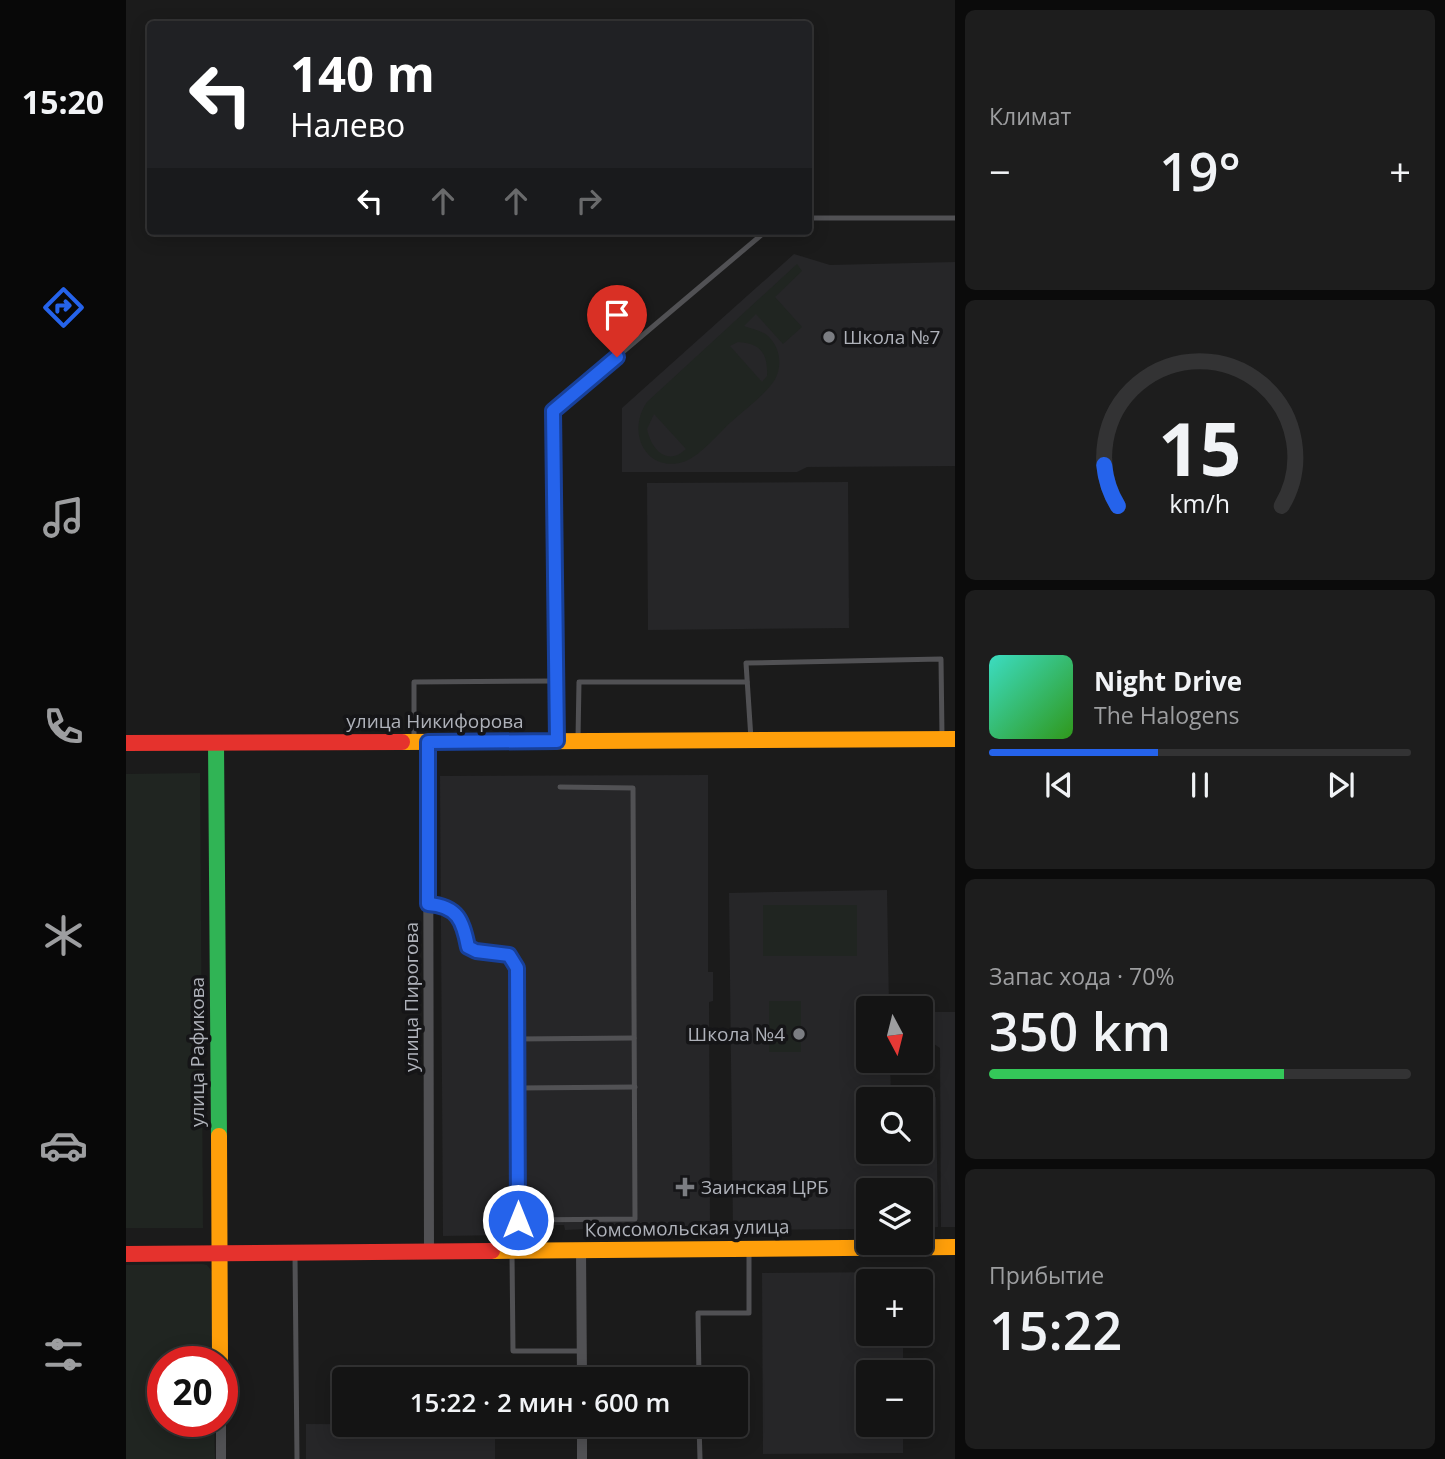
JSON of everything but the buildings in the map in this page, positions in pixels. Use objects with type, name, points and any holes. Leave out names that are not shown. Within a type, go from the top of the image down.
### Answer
[{"type":"street","name":"улица Никифорова","points":[[126,743],[949,739]]},
{"type":"street","name":"улица Пирогова","points":[[421,742],[428,904],[429,1251]]},
{"type":"street","name":"улица Рафикова","points":[[216,743],[220,1346]]},
{"type":"street","name":"Комсомольская улица","points":[[126,1254],[955,1247]]},
{"type":"street","points":[[581,1250],[582,1367]]},
{"type":"street","points":[[221,1437],[221,1459]]},
{"type":"street","points":[[582,1437],[582,1459]]},
{"type":"lane","points":[[812,218],[955,218]]},
{"type":"lane","points":[[557,741],[553,411],[760,235]]},
{"type":"lane","points":[[751,740],[746,663],[941,659],[949,739]]},
{"type":"lane","points":[[421,742],[414,682],[556,681]]},
{"type":"lane","points":[[578,741],[579,682],[747,682]]},
{"type":"lane","points":[[428,904],[440,905],[456,914],[462,922],[468,947],[476,951],[509,955],[517,968],[518,1220],[635,1219],[633,788],[560,788]]},
{"type":"lane","points":[[517,1039],[634,1038]]},
{"type":"lane","points":[[518,1088],[635,1087]]},
{"type":"lane","points":[[699,1367],[698,1313],[749,1313],[749,1249]]},
{"type":"lane","points":[[512,1251],[513,1351],[582,1350]]},
{"type":"lane","points":[[295,1252],[297,1459]]},
{"type":"lane","points":[[699,1437],[699,1459]]},
{"type":"shaded area","name":"Школа №7","points":[[794,254],[830,265],[955,262],[955,466],[807,467],[797,472],[622,472],[622,408]]},
{"type":"shaded area","points":[[797,264],[802,271],[775,297],[802,327],[783,344],[756,314],[744,326],[762,332],[773,341],[779,360],[778,373],[762,395],[704,449],[686,461],[673,464],[651,457],[644,449],[638,427],[647,402]],"holes":[[[738,342],[758,347],[762,351],[767,376],[762,382],[730,346]],[[654,414],[686,449],[672,456],[666,456],[656,449],[647,429]]]},
{"type":"shaded area","points":[[848,482],[849,628],[648,630],[647,483]]},
{"type":"shaded area","points":[[200,773],[203,1228],[126,1228],[126,774]]},
{"type":"shaded area","points":[[708,775],[708,972],[713,972],[713,1001],[709,1002],[710,1233],[611,1234],[610,1225],[586,1225],[586,1229],[565,1230],[564,1225],[508,1225],[507,1235],[443,1236],[440,776]]},
{"type":"shaded area","name":"Школа №4","points":[[887,890],[889,996],[856,996],[856,1073],[890,1073],[891,1087],[856,1087],[856,1164],[933,1164],[933,1097],[936,1097],[938,1227],[933,1227],[933,1178],[856,1178],[856,1229],[733,1230],[729,893]]},
{"type":"shaded area","points":[[763,905],[857,905],[857,956],[763,956]]},
{"type":"shaded area","points":[[769,1001],[801,1001],[801,1052],[769,1052]]},
{"type":"shaded area","points":[[933,1012],[955,1012],[955,1227],[941,1227],[940,1048],[933,1043]]},
{"type":"shaded area","points":[[202,1264],[207,1265],[214,1274],[214,1346],[147,1346],[147,1437],[214,1437],[215,1459],[126,1459],[126,1265]]},
{"type":"shaded area","points":[[856,1272],[856,1346],[903,1346],[903,1360],[856,1360],[856,1437],[903,1437],[903,1453],[763,1454],[762,1273]]},
{"type":"shaded area","points":[[306,1424],[332,1424],[332,1437],[495,1437],[495,1459],[306,1459]]},
{"type":"traffic: fast","points":[[216,743],[219,1136]]},
{"type":"traffic: slow","points":[[402,742],[955,739]]},
{"type":"traffic: slow","points":[[219,1136],[220,1346]]},
{"type":"traffic: slow","points":[[492,1251],[955,1247]]},
{"type":"traffic: jam","points":[[126,743],[402,742]]},
{"type":"traffic: jam","points":[[126,1254],[492,1251]]},
{"type":"place","name":"Школа №7","points":[[829,337]]},
{"type":"place","name":"Школа №4","points":[[799,1034]]},
{"type":"place","name":"Заинская ЦРБ","points":[[685,1187]]},
{"type":"route","points":[[518,1220],[517,968],[509,955],[476,951],[468,947],[465,930],[456,914],[440,905],[428,904],[428,742],[557,741],[553,411],[617,357]]}]
